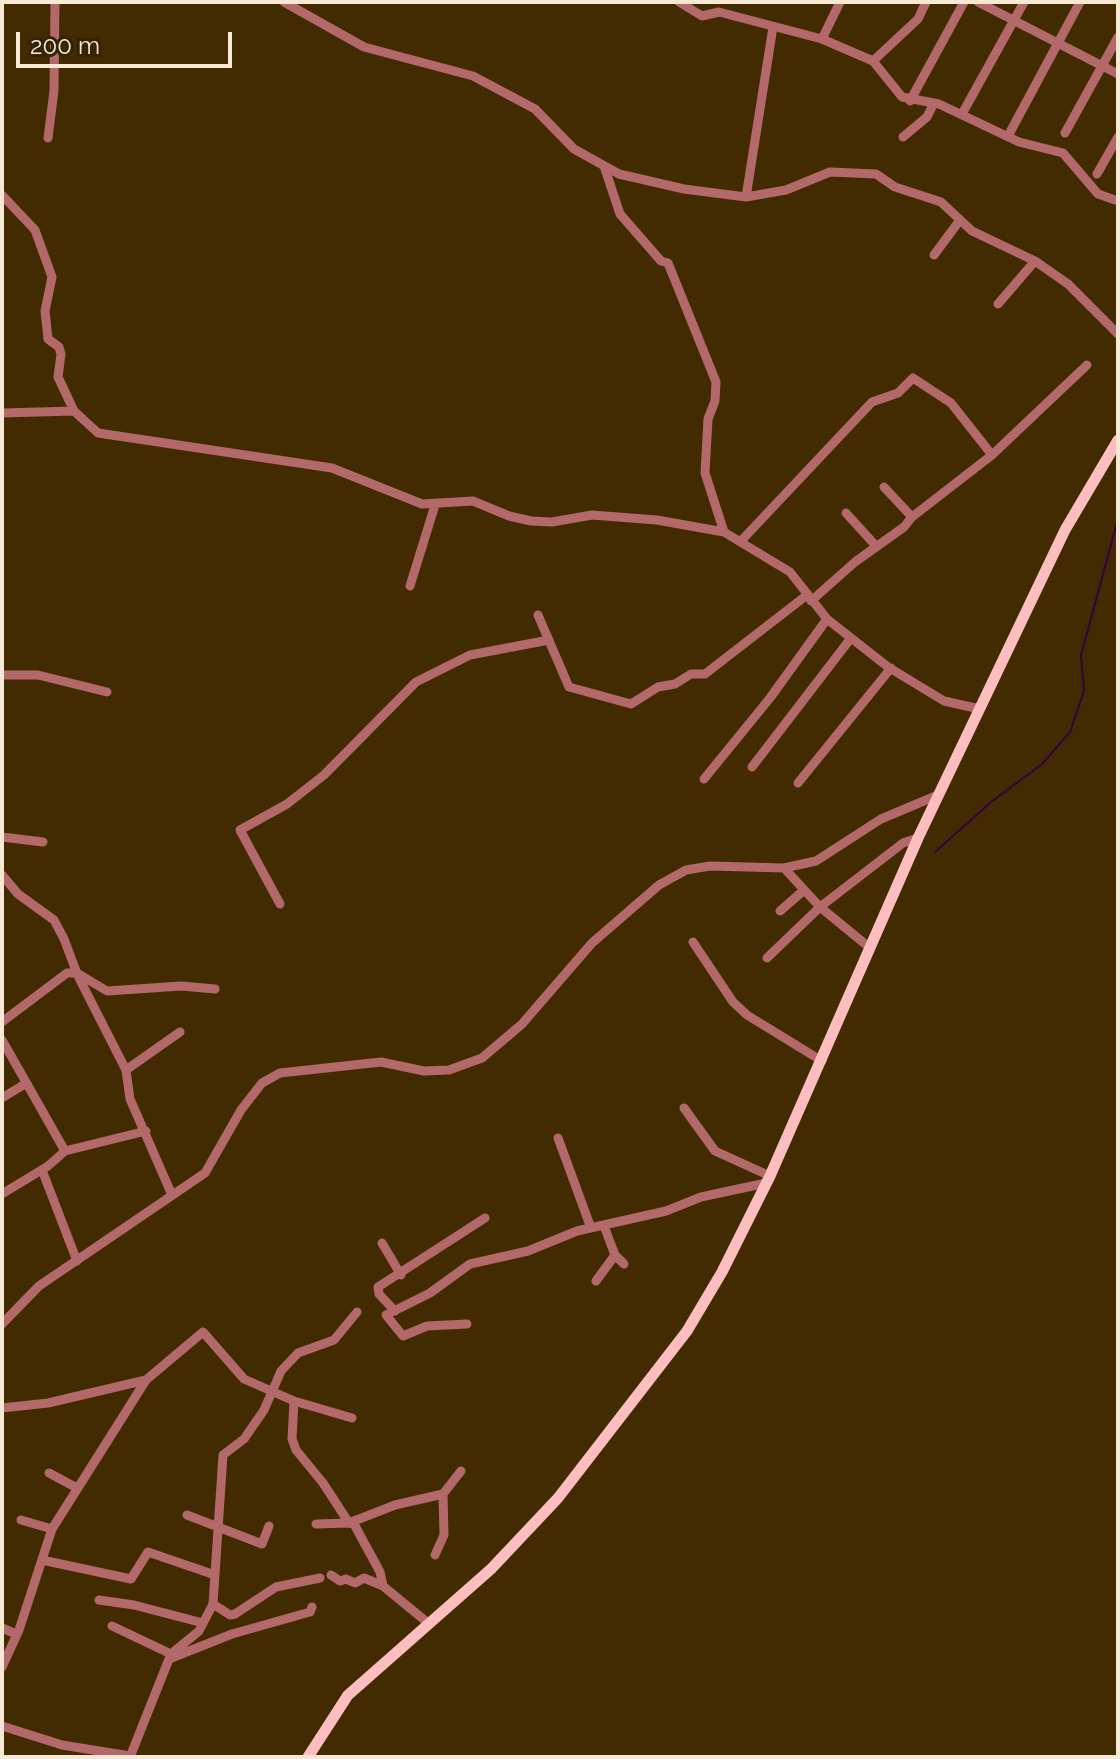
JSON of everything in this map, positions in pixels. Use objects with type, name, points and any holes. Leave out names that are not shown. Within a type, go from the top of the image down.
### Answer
[{"type":"main road","points":[[308,1757],[348,1695],[492,1568],[532,1526],[630,1407],[687,1331],[722,1272],[768,1180],[918,838],[1065,530],[1118,440]]},
{"type":"street","points":[[48,138],[54,91],[55,2]]},
{"type":"street","points":[[284,2],[364,47],[486,83],[535,109],[574,149],[619,174],[684,189],[746,197],[786,190],[830,172],[870,171],[895,187],[941,202],[972,231],[1035,261],[1068,284],[1118,334]]},
{"type":"street","points":[[679,2],[702,16],[719,12],[822,39],[873,61],[902,97],[910,101],[934,103],[1008,136],[1063,153],[1098,194],[1118,201]]},
{"type":"street","points":[[822,39],[840,2]]},
{"type":"street","points":[[873,61],[918,19],[926,2]]},
{"type":"street","points":[[910,101],[964,2]]},
{"type":"street","points":[[978,2],[1118,74]]},
{"type":"street","points":[[962,114],[1024,2]]},
{"type":"street","points":[[1008,136],[1080,2]]},
{"type":"street","points":[[746,197],[773,27]]},
{"type":"street","points":[[1065,133],[1118,37]]},
{"type":"street","points":[[903,137],[927,117],[934,103]]},
{"type":"street","points":[[1097,174],[1118,137]]},
{"type":"street","points":[[604,166],[620,214],[661,261],[668,263],[716,382],[715,401],[708,419],[705,473],[724,532]]},
{"type":"street","points":[[2,195],[35,230],[52,277],[45,311],[48,339],[59,347],[58,377],[74,411],[98,433],[332,468],[435,505],[473,501],[509,516],[531,521],[552,522],[592,515],[657,520],[724,532],[790,572],[827,619],[891,668],[944,701],[980,709]]},
{"type":"street","points":[[934,255],[960,220]]},
{"type":"street","points":[[998,304],[1035,261]]},
{"type":"street","points":[[538,615],[569,687],[631,704],[658,687],[675,684],[691,674],[705,674],[904,527],[912,517],[992,455],[1087,365]]},
{"type":"street","points":[[741,541],[872,402],[898,393],[913,378],[951,403],[992,455]]},
{"type":"street","points":[[2,413],[74,411]]},
{"type":"street","points":[[884,487],[912,517]]},
{"type":"street","points":[[410,586],[435,505]]},
{"type":"street","points":[[846,513],[876,546]]},
{"type":"street","points":[[704,779],[770,698],[827,619]]},
{"type":"street","points":[[752,767],[851,638]]},
{"type":"street","points":[[280,904],[240,830],[287,804],[324,775],[416,682],[470,655],[549,640]]},
{"type":"street","points":[[798,783],[891,668]]},
{"type":"street","points":[[2,675],[38,675],[107,692]]},
{"type":"street","points":[[3,1320],[39,1286],[205,1173],[241,1110],[262,1083],[280,1073],[381,1062],[424,1071],[449,1070],[482,1058],[522,1024],[592,943],[659,885],[686,870],[710,866],[784,868],[816,861],[881,819],[938,795]]},
{"type":"street","points":[[2,837],[43,842]]},
{"type":"street","points":[[767,958],[820,907],[903,843],[918,838]]},
{"type":"street","points":[[784,868],[820,907],[870,948]]},
{"type":"street","points":[[2,875],[18,894],[54,920],[126,1070],[130,1099],[172,1195]]},
{"type":"street","points":[[780,911],[803,891]]},
{"type":"street","points":[[693,942],[733,1002],[747,1015],[822,1061]]},
{"type":"street","points":[[2,1022],[67,973],[77,973],[107,991],[181,986],[215,989]]},
{"type":"street","points":[[126,1070],[180,1032]]},
{"type":"street","points":[[2,1040],[65,1151]]},
{"type":"street","points":[[2,1098],[25,1084]]},
{"type":"street","points":[[684,1108],[715,1151],[768,1180]]},
{"type":"street","points":[[2,1194],[42,1170],[65,1151],[146,1131]]},
{"type":"street","points":[[558,1138],[591,1228]]},
{"type":"street","points":[[42,1170],[77,1261]]},
{"type":"street","points":[[467,1324],[427,1326],[403,1336],[386,1315],[430,1293],[470,1264],[528,1251],[591,1228],[666,1211],[701,1197],[768,1180]]},
{"type":"street","points":[[395,1311],[377,1290],[485,1218]]},
{"type":"street","points":[[604,1226],[615,1255],[624,1264]]},
{"type":"street","points":[[382,1243],[401,1275]]},
{"type":"street","points":[[596,1281],[615,1255]]},
{"type":"street","points":[[2,1726],[62,1745],[130,1756],[170,1657],[203,1623],[213,1604],[223,1455],[244,1439],[281,1371],[298,1353],[334,1340],[357,1312]]},
{"type":"street","points":[[2,1667],[52,1529],[146,1380],[203,1332],[244,1379],[265,1386],[271,1393],[352,1418]]},
{"type":"street","points":[[2,1408],[48,1403],[146,1380]]},
{"type":"street","points":[[294,1401],[292,1439],[296,1450],[323,1483],[349,1523],[354,1524],[380,1572],[383,1586]]},
{"type":"street","points":[[316,1524],[349,1523],[395,1505],[443,1494],[455,1483],[461,1471]]},
{"type":"street","points":[[49,1473],[77,1488]]},
{"type":"street","points":[[435,1555],[444,1535],[443,1494]]},
{"type":"street","points":[[187,1515],[262,1544],[269,1526]]},
{"type":"street","points":[[21,1520],[52,1529]]},
{"type":"street","points":[[42,1560],[131,1579],[148,1552],[215,1575]]},
{"type":"street","points":[[331,1575],[344,1582],[346,1579],[355,1583],[364,1578],[383,1586],[428,1623]]},
{"type":"street","points":[[213,1604],[230,1615],[235,1614],[276,1587],[320,1578]]},
{"type":"street","points":[[99,1600],[134,1605],[203,1623]]},
{"type":"street","points":[[112,1626],[170,1657],[259,1625],[310,1612],[312,1607]]},
{"type":"street","points":[[2,1628],[16,1634]]},
{"type":"waterway","points":[[935,852],[991,802],[1042,764],[1070,732],[1084,691],[1081,655],[1118,519]]}]
